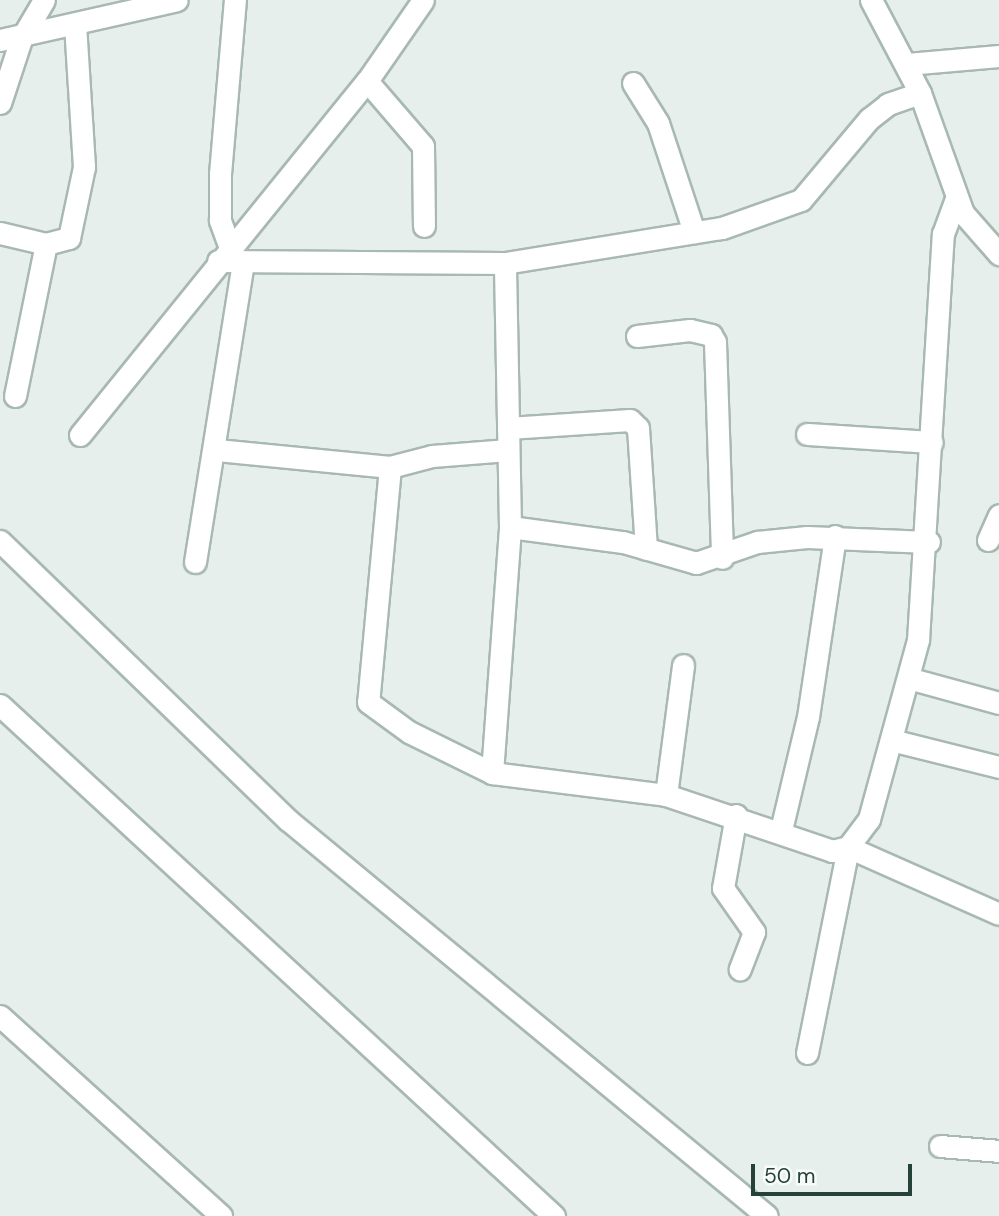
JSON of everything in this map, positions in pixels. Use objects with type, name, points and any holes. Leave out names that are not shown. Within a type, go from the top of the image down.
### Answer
[{"type":"street","points":[[0,103],[11,40],[44,0]]},
{"type":"street","points":[[11,40],[177,0]]},
{"type":"street","points":[[195,562],[217,450],[231,257],[220,220],[220,174],[235,0]]},
{"type":"street","points":[[80,435],[231,257],[367,81],[423,0]]},
{"type":"street","points":[[871,0],[920,93],[957,196],[973,230],[999,254]]},
{"type":"street","points":[[0,233],[46,244],[69,238],[79,200],[83,167],[75,25]]},
{"type":"street","points":[[907,64],[999,56]]},
{"type":"street","points":[[367,81],[422,146],[424,226]]},
{"type":"street","points":[[633,83],[658,123],[694,232]]},
{"type":"street","points":[[231,257],[505,263],[694,232],[800,200],[869,119],[888,104],[920,93]]},
{"type":"street","points":[[807,1053],[848,847],[869,819],[908,678],[929,542],[943,234],[957,196]]},
{"type":"street","points":[[15,396],[46,244]]},
{"type":"street","points":[[492,773],[510,527],[505,263]]},
{"type":"street","points":[[637,336],[690,330],[711,335],[715,342],[723,558]]},
{"type":"street","points":[[508,428],[630,420],[638,428],[646,549]]},
{"type":"street","points":[[807,434],[932,442]]},
{"type":"street","points":[[217,450],[390,467],[432,456],[508,450]]},
{"type":"street","points":[[390,467],[368,702],[409,733],[492,773],[666,795],[736,815],[832,850],[848,847],[999,914]]},
{"type":"street","points":[[988,540],[999,515]]},
{"type":"street","points":[[510,527],[646,549],[696,563],[723,558],[757,542],[835,536],[929,542]]},
{"type":"street","points":[[781,830],[808,717],[835,536]]},
{"type":"street","points":[[0,541],[288,820],[767,1216]]},
{"type":"street","points":[[666,795],[683,665]]},
{"type":"street","points":[[908,678],[999,703]]},
{"type":"street","points":[[0,705],[554,1216]]},
{"type":"street","points":[[891,740],[999,767]]},
{"type":"street","points":[[736,815],[723,888],[754,932],[740,969]]},
{"type":"street","points":[[0,1016],[221,1216]]},
{"type":"street","points":[[940,1146],[999,1151]]}]
